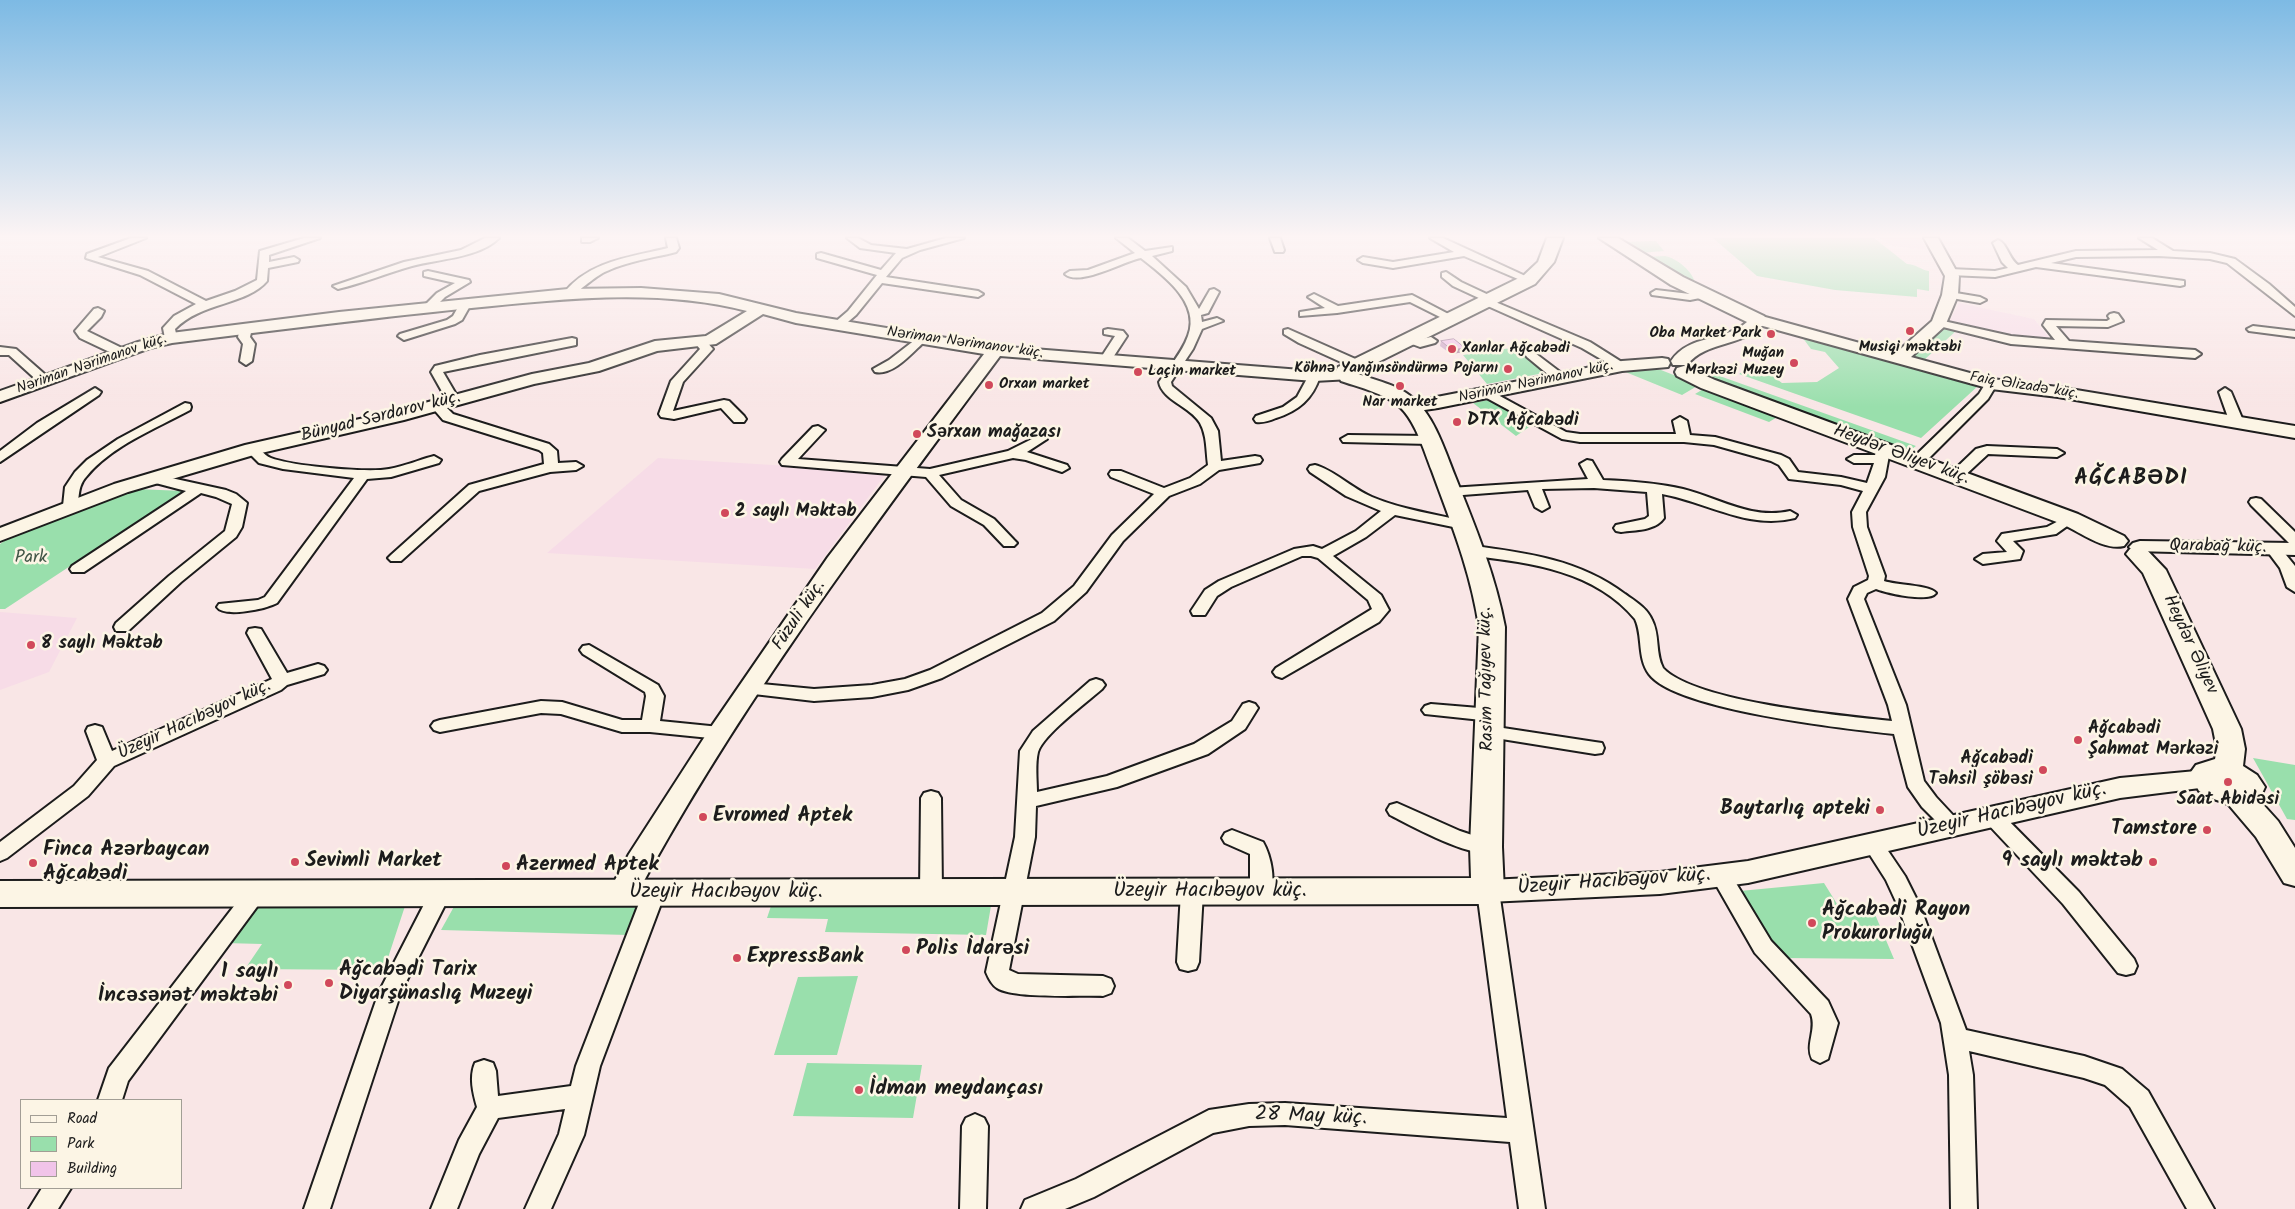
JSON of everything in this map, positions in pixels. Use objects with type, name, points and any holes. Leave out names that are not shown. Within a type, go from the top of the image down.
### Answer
[{"type":"main road","points":[[1350,369],[1499,294]]},
{"type":"main road","name":"Faiq Əlizadə küç.","points":[[1707,294],[1758,320]]},
{"type":"main road","points":[[1675,365],[1688,352],[1750,328],[1758,320]]},
{"type":"main road","name":"Heydər Əliyev küç.","points":[[1675,365],[1708,384],[1883,454],[1917,462],[1956,476],[2070,520],[2132,547]]},
{"type":"main road","name":"Rasim Tağıyev küç.","points":[[1350,369],[1391,392],[1411,407],[1430,440],[1474,551],[1490,609],[1491,724],[1486,847],[1488,891]]},
{"type":"main road","name":"Heydər Əliyev","points":[[2132,547],[2154,570],[2224,721],[2231,749],[2224,782]]},
{"type":"main road","points":[[2224,782],[2267,829],[2295,874]]},
{"type":"main road","name":"Üzeyir Hacıbəyov küç.","points":[[0,894],[1488,891]]},
{"type":"street","points":[[186,294],[206,305]]},
{"type":"street","points":[[170,338],[169,328],[175,320],[233,294]]},
{"type":"street","points":[[428,308],[442,294]]},
{"type":"street","name":"Nəriman Nərimanov küç.","points":[[0,397],[122,353],[170,338],[246,328],[564,294]]},
{"type":"street","name":"Nəriman Nərimanov küç.","points":[[676,294],[720,299],[760,310],[838,325],[995,351],[1314,376],[1350,369]]},
{"type":"street","points":[[838,325],[852,313],[868,294]]},
{"type":"street","points":[[1184,294],[1194,313],[1197,326],[1195,335],[1165,382],[1166,387],[1204,418],[1211,431],[1215,466]]},
{"type":"street","points":[[1194,313],[1207,308],[1213,294]]},
{"type":"street","points":[[1477,294],[1586,345],[1622,366]]},
{"type":"street","points":[[1668,294],[1690,297],[1704,294]]},
{"type":"street","points":[[2274,294],[2295,313]]},
{"type":"street","points":[[1900,358],[1939,323],[1950,295],[1980,300]]},
{"type":"street","points":[[1314,297],[1337,310]]},
{"type":"street","points":[[1304,314],[1412,298],[1450,318]]},
{"type":"street","points":[[404,336],[451,322],[458,318],[465,304]]},
{"type":"street","name":"Bünyad Sərdarov küç.","points":[[0,534],[70,506],[153,478],[252,449],[436,406],[532,379],[593,367],[655,346],[701,343],[716,338],[760,310]]},
{"type":"street","points":[[98,311],[97,315],[81,332],[84,336],[122,353]]},
{"type":"street","points":[[2066,345],[2049,324],[2050,322],[2108,324],[2117,321],[2114,316]]},
{"type":"street","name":"Faiq Əlizadə küç.","points":[[1758,320],[1991,384],[2058,392],[2295,432]]},
{"type":"street","points":[[1197,326],[1217,321]]},
{"type":"street","points":[[1939,323],[1998,338],[2195,354]]},
{"type":"street","points":[[246,328],[244,337],[249,344],[246,361]]},
{"type":"street","points":[[2253,329],[2295,334]]},
{"type":"street","points":[[1106,359],[1121,336],[1119,333],[1108,332]]},
{"type":"street","points":[[1288,332],[1350,369]]},
{"type":"street","points":[[1408,339],[1420,343],[1431,341]]},
{"type":"street","points":[[879,369],[893,363],[920,340]]},
{"type":"street","points":[[454,401],[437,372],[439,369],[480,359],[572,342]]},
{"type":"street","points":[[701,343],[707,349],[677,382],[666,414],[724,404],[739,419]]},
{"type":"street","points":[[0,351],[12,352],[45,380]]},
{"type":"street","name":"Füzuli küç.","points":[[638,893],[639,862],[720,734],[836,562],[995,351]]},
{"type":"street","points":[[1531,354],[1560,378]]},
{"type":"street","name":"Nəriman Nərimanov küç.","points":[[1411,407],[1622,366],[1675,365]]},
{"type":"street","points":[[1261,420],[1285,412],[1306,398],[1311,389],[1314,376]]},
{"type":"street","points":[[1917,462],[1984,396],[1991,384]]},
{"type":"street","points":[[0,458],[42,426],[95,392]]},
{"type":"street","points":[[2225,392],[2237,423]]},
{"type":"street","points":[[1487,393],[1562,435],[1580,438],[1684,438],[1714,441],[1776,458],[1784,462],[1791,473],[1798,477],[1841,481],[1873,489]]},
{"type":"street","points":[[436,406],[448,417],[535,442],[550,451],[550,468]]},
{"type":"street","points":[[70,506],[72,488],[84,468],[110,450],[185,408]]},
{"type":"street","points":[[1680,421],[1684,438]]},
{"type":"street","points":[[818,430],[787,462],[930,473],[1013,454],[1040,439]]},
{"type":"street","points":[[1348,439],[1430,440]]},
{"type":"street","points":[[252,449],[264,460],[283,465],[363,475],[391,473],[434,460]]},
{"type":"street","points":[[1956,476],[1981,452],[1987,450],[2058,453]]},
{"type":"street","points":[[1013,454],[1028,456],[1062,468]]},
{"type":"street","points":[[1854,460],[1883,454],[1878,477],[1859,512],[1860,527],[1877,576],[1875,583]]},
{"type":"street","points":[[750,689],[814,695],[872,691],[908,684],[936,674],[1048,616],[1080,589],[1117,538],[1164,493],[1195,481],[1215,466],[1255,460]]},
{"type":"street","points":[[1587,464],[1598,484]]},
{"type":"street","points":[[396,558],[474,488],[550,468],[576,466]]},
{"type":"street","points":[[1315,469],[1351,493],[1392,510],[1431,521],[1463,525]]},
{"type":"street","points":[[930,473],[956,503],[989,522],[1009,543]]},
{"type":"street","points":[[1116,474],[1164,493]]},
{"type":"street","points":[[225,608],[262,605],[271,600],[363,475]]},
{"type":"street","points":[[122,627],[175,579],[231,534],[237,526],[236,512],[240,503],[234,498],[198,489],[170,485],[153,478]]},
{"type":"street","points":[[1450,492],[1533,486],[1598,484],[1654,489],[1681,494],[1750,516],[1780,520],[1790,515]]},
{"type":"street","points":[[1533,486],[1542,507]]},
{"type":"street","points":[[78,570],[198,489]]},
{"type":"street","points":[[1621,528],[1650,523],[1657,518],[1654,489]]},
{"type":"street","points":[[2256,502],[2295,540]]},
{"type":"street","points":[[1323,555],[1361,534],[1392,510]]},
{"type":"street","points":[[1983,559],[2015,556],[2015,550],[2005,541],[2007,537],[2051,532],[2070,520]]},
{"type":"street","name":"Qarabağ küç.","points":[[2132,547],[2295,549]]},
{"type":"street","points":[[2273,548],[2288,567],[2295,587]]},
{"type":"street","points":[[1199,611],[1211,593],[1225,584],[1299,552],[1313,551],[1323,555],[1375,598],[1381,610],[1373,618],[1282,672]]},
{"type":"street","points":[[1474,551],[1539,559],[1564,566],[1602,582],[1639,613],[1650,638],[1651,663],[1658,676],[1676,686],[1754,709],[1796,717],[1902,728]]},
{"type":"street","points":[[1928,593],[1892,589],[1875,583],[1860,590],[1856,599],[1897,705],[1916,782],[1929,802],[1953,826]]},
{"type":"street","name":"Üzeyir Hacıbəyov küç.","points":[[0,853],[81,791],[107,761],[275,686],[280,681],[255,633]]},
{"type":"street","points":[[589,650],[652,689],[655,696],[650,726]]},
{"type":"street","points":[[280,681],[318,670]]},
{"type":"street","points":[[1096,685],[1053,722],[1040,735],[1029,752],[1025,837],[1012,892],[997,972],[1004,981],[1018,984],[1102,986]]},
{"type":"street","points":[[440,726],[541,708],[562,708],[622,726],[650,726],[720,734]]},
{"type":"street","points":[[1027,801],[1110,782],[1201,749],[1240,725],[1249,708]]},
{"type":"street","points":[[1430,710],[1595,748]]},
{"type":"street","points":[[95,731],[107,761]]},
{"type":"street","name":"Üzeyir Hacıbəyov küç.","points":[[1488,891],[1652,884],[1721,876],[2120,788],[2224,782]]},
{"type":"street","points":[[930,892],[931,798]]},
{"type":"street","points":[[1397,810],[1454,837],[1486,847]]},
{"type":"street","points":[[1992,816],[2071,898],[2126,966]]},
{"type":"street","points":[[1232,838],[1256,847],[1260,854],[1261,892]]},
{"type":"street","points":[[1873,844],[1895,876],[1909,906],[1948,1006],[1957,1038],[1961,1075],[1964,1209]]},
{"type":"street","points":[[1721,876],[1763,947],[1820,1008],[1826,1023],[1820,1052]]},
{"type":"street","points":[[1488,891],[1532,1209]]},
{"type":"street","points":[[1188,962],[1192,892]]},
{"type":"street","points":[[317,1209],[390,992],[440,893]]},
{"type":"street","points":[[538,1209],[571,1135],[588,1066],[638,893]]},
{"type":"street","points":[[110,1099],[118,1076],[255,894]]},
{"type":"street","points":[[1957,1038],[2084,1067],[2113,1077],[2139,1099],[2201,1209]]},
{"type":"street","points":[[444,1209],[468,1150],[490,1108],[485,1092],[484,1071]]},
{"type":"street","points":[[490,1108],[580,1096]]},
{"type":"street","name":"28 May küç.","points":[[1034,1209],[1085,1188],[1209,1122],[1249,1115],[1285,1114],[1520,1131]]},
{"type":"street","points":[[973,1209],[975,1183],[972,1145],[975,1126]]},
{"type":"street","points":[[42,1209],[57,1189]]},
{"type":"shaded area","points":[[1959,303],[2034,319],[2051,340],[1997,335],[1949,323]]},
{"type":"shaded area","name":"2 saylı Məktəb","points":[[658,458],[887,472],[815,569],[547,553]]},
{"type":"shaded area","name":"8 saylı Məktəb","points":[[0,612],[77,618],[49,672],[0,690]]},
{"type":"green space","points":[[1887,294],[1917,294],[1917,297]]},
{"type":"green space","points":[[1944,328],[1956,331],[1924,360],[1913,356]]},
{"type":"green space","points":[[1799,333],[1978,386],[1921,438],[1739,374],[1749,367],[1765,370],[1782,383],[1817,382],[1839,368],[1825,352],[1811,349]]},
{"type":"green space","points":[[1518,347],[1549,372],[1487,384],[1463,355]]},
{"type":"green space","points":[[1636,369],[1661,370],[1699,385],[1682,395],[1623,371]]},
{"type":"green space","points":[[1714,374],[1916,446],[1906,453],[1703,380]]},
{"type":"green space","points":[[1705,388],[1779,416],[1769,422],[1695,394]]},
{"type":"green space","points":[[1488,400],[1532,425],[1516,436],[1473,403]]},
{"type":"green space","name":"Park","points":[[136,489],[184,491],[5,609],[0,609],[0,544],[14,534]]},
{"type":"green space","points":[[2253,758],[2295,765],[2295,820],[2287,819]]},
{"type":"green space","points":[[1824,883],[1842,912],[1874,912],[1894,959],[1782,958],[1740,891]]},
{"type":"green space","points":[[773,900],[992,900],[986,935],[825,932],[828,919],[767,918]]},
{"type":"green space","points":[[641,902],[628,935],[441,930],[456,903]]},
{"type":"green space","points":[[406,903],[384,970],[245,969],[262,944],[224,943],[252,906]]},
{"type":"green space","points":[[858,976],[837,1055],[774,1055],[798,977]]},
{"type":"green space","name":"İdman meydançası","points":[[807,1063],[922,1065],[913,1118],[793,1116]]},
{"type":"building","points":[[1454,339],[1465,348],[1452,350],[1441,341]]},
{"type":"place","name":"Musiqi məktəbi","points":[[1910,331]]},
{"type":"place","name":"Oba Market Park","points":[[1771,334]]},
{"type":"place","name":"Xanlar Ağcabədi","points":[[1452,349]]},
{"type":"place","name":"Muğan Mərkəzi Muzey","points":[[1794,363]]},
{"type":"place","name":"Köhnə Yanğınsöndürmə Pojarnı","points":[[1508,369]]},
{"type":"place","name":"Laçin market","points":[[1138,372]]},
{"type":"place","name":"Orxan market","points":[[989,385]]},
{"type":"place","name":"Nar market","points":[[1400,386]]},
{"type":"place","name":"DTX Ağcabədi","points":[[1457,422]]},
{"type":"place","name":"Sərxan mağazası","points":[[917,434]]},
{"type":"place","name":"2 saylı Məktəb","points":[[725,513]]},
{"type":"place","name":"8 saylı Məktəb","points":[[31,645]]},
{"type":"place","name":"Ağcabədi Şahmat Mərkəzi","points":[[2078,740]]},
{"type":"place","name":"Ağcabədi Təhsil şöbəsi","points":[[2043,770]]},
{"type":"place","name":"Saat Abidəsi","points":[[2228,782]]},
{"type":"place","name":"Baytarlıq apteki","points":[[1880,810]]},
{"type":"place","name":"Evromed Aptek","points":[[703,817]]},
{"type":"place","name":"Tamstore","points":[[2207,830]]},
{"type":"place","name":"Sevimli Market","points":[[295,862]]},
{"type":"place","name":"9 saylı məktəb","points":[[2153,862]]},
{"type":"place","name":"Finca Azərbaycan Ağcabədi","points":[[33,863]]},
{"type":"place","name":"Azermed Aptek","points":[[506,866]]},
{"type":"place","name":"Ağcabədi Rayon Prokurorluğu","points":[[1812,923]]},
{"type":"place","name":"Polis İdarəsi","points":[[906,950]]},
{"type":"place","name":"ExpressBank","points":[[737,958]]},
{"type":"place","name":"Ağcabədi Tarix Diyarşünaslıq Muzeyi","points":[[329,983]]},
{"type":"place","name":"1 saylı İncəsənət məktəbi","points":[[288,985]]},
{"type":"place","name":"İdman meydançası","points":[[859,1090]]},
{"type":"district","name":"AĞCABƏDI","points":[[2131,480]]}]
